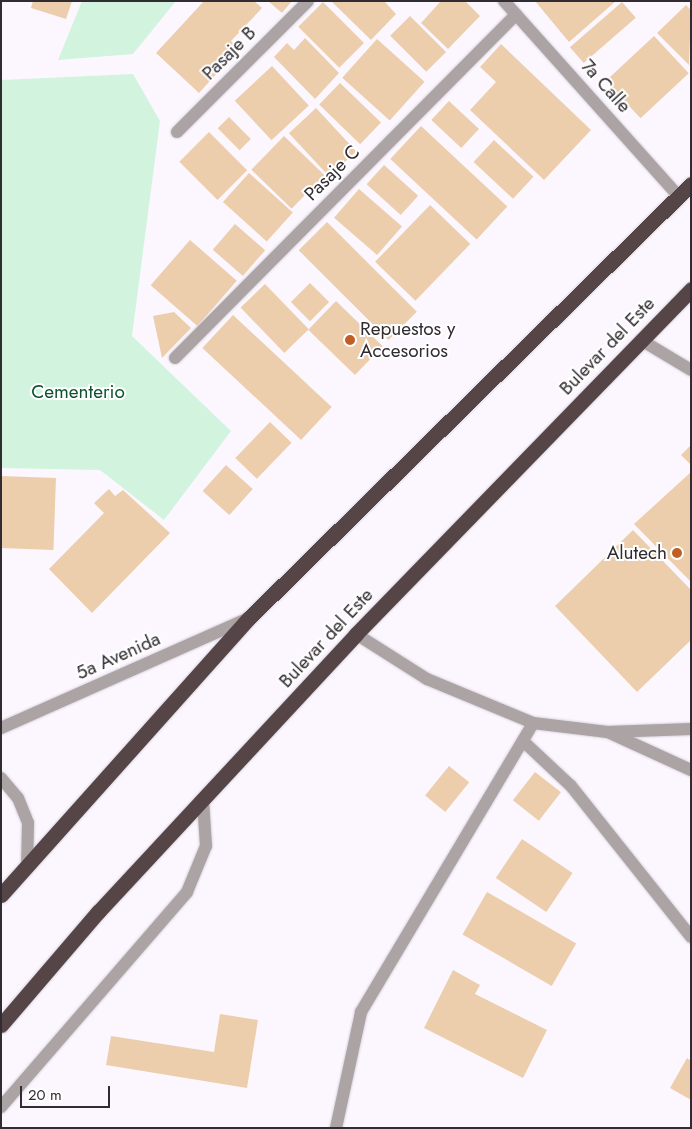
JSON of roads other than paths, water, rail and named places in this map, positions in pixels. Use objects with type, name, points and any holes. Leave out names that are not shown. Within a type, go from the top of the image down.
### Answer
[{"type":"highway","points":[[1,895],[27,869],[249,618],[691,184]]},
{"type":"highway","name":"Bulevar del Este","points":[[1,1025],[98,912],[356,634],[691,289]]},
{"type":"street","name":"Pasaje B","points":[[177,132],[308,1]]},
{"type":"street","name":"7a Calle","points":[[504,1],[679,197]]},
{"type":"street","name":"Pasaje C","points":[[175,358],[516,15]]},
{"type":"street","points":[[641,340],[691,370]]},
{"type":"street","name":"5a Avenida","points":[[1,728],[249,618]]},
{"type":"street","points":[[356,634],[427,679],[533,722],[607,732],[691,729]]},
{"type":"street","points":[[336,1128],[361,1012],[533,722]]},
{"type":"street","points":[[607,732],[691,770]]},
{"type":"street","points":[[523,741],[571,786],[691,937]]},
{"type":"street","points":[[1,778],[18,798],[28,823],[27,869]]},
{"type":"street","points":[[1,1107],[188,892],[206,846],[203,800]]},
{"type":"place","name":"Repuestos y Accesorios","points":[[350,340]]},
{"type":"place","name":"Alutech","points":[[677,553]]},
{"type":"park label","name":"Cementerio","points":[[78,392]]}]
